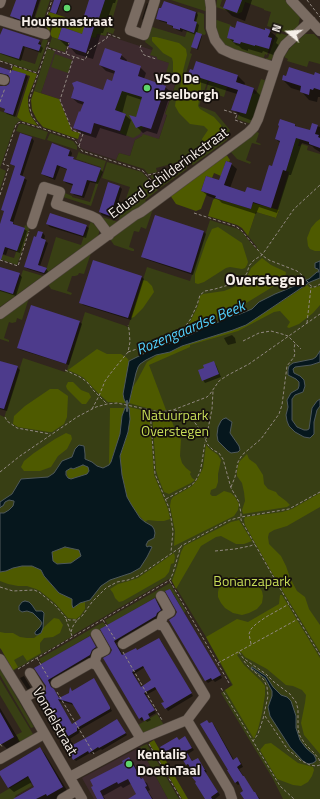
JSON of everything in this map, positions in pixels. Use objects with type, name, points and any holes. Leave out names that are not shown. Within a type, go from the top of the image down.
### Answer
[{"type":"street","points":[[140,0],[130,30],[144,35],[155,0]]},
{"type":"street","points":[[210,0],[211,28],[215,40],[222,49],[274,67]]},
{"type":"street","points":[[291,0],[315,19],[320,31]]},
{"type":"street","name":"Eduard Schilderinkstraat","points":[[0,314],[248,133],[254,127],[258,119],[279,54],[285,44],[315,19]]},
{"type":"street","points":[[0,20],[46,32]]},
{"type":"street","points":[[32,224],[44,187],[60,192],[56,204],[97,219],[109,235]]},
{"type":"street","points":[[160,625],[163,616],[170,612],[161,596]]},
{"type":"street","points":[[70,777],[143,738],[187,720],[205,696],[164,626],[157,624],[120,646]]},
{"type":"street","points":[[94,664],[97,654],[105,650],[96,634]]},
{"type":"street","name":"Vondelstraat","points":[[0,659],[70,777],[79,795]]},
{"type":"street","points":[[54,684],[91,663],[97,665],[143,738]]},
{"type":"street","points":[[24,698],[40,689],[30,673]]},
{"type":"street","points":[[187,720],[229,790],[232,799]]},
{"type":"street","points":[[0,760],[44,734]]},
{"type":"street","points":[[62,799],[79,795]]},
{"type":"path","points":[[42,128],[32,116],[29,103],[47,47],[46,32],[52,0]]},
{"type":"path","points":[[307,0],[315,19]]},
{"type":"path","points":[[47,47],[84,60],[89,50],[107,38],[108,34],[122,39]]},
{"type":"path","points":[[66,54],[69,43]]},
{"type":"path","points":[[141,45],[140,48],[144,55],[156,59]]},
{"type":"path","points":[[74,56],[60,100],[72,130],[83,134],[79,147]]},
{"type":"path","points":[[0,61],[38,73]]},
{"type":"path","points":[[224,110],[237,114],[235,120],[254,127]]},
{"type":"path","points":[[0,195],[9,166],[3,164],[16,125],[21,122],[74,139],[82,151],[143,171],[163,195]]},
{"type":"path","points":[[147,176],[174,169]]},
{"type":"path","points":[[128,352],[174,336],[181,332],[190,320],[200,295],[205,291],[215,290],[243,278],[247,273],[249,266],[254,260],[262,255],[294,209],[320,184]]},
{"type":"path","points":[[194,213],[235,226],[241,230],[262,255],[269,260],[297,271],[306,279],[308,284],[311,286],[307,323]]},
{"type":"path","points":[[0,260],[18,266],[32,224]]},
{"type":"path","points":[[311,286],[320,284]]},
{"type":"path","points":[[0,472],[51,434],[77,417],[107,404],[124,404],[160,412],[173,410],[207,397],[219,381],[249,364],[320,314]]},
{"type":"path","points":[[91,410],[105,381],[128,352],[130,342],[128,325]]},
{"type":"path","points":[[243,341],[258,333],[271,332],[288,336],[301,349]]},
{"type":"path","points":[[231,488],[238,462],[242,455],[260,439],[279,414],[282,406],[287,366],[294,357],[295,343]]},
{"type":"path","points":[[65,370],[87,382],[107,404]]},
{"type":"path","points":[[165,499],[190,486],[195,482],[200,472],[212,409],[213,390]]},
{"type":"path","points":[[150,410],[155,474],[169,508],[173,531],[171,553]]},
{"type":"path","points":[[173,410],[186,414],[192,419],[208,445],[219,453],[223,459],[231,488],[239,502],[241,520],[320,656]]},
{"type":"path","points":[[5,417],[7,421],[16,428],[51,434]]},
{"type":"path","points":[[71,633],[77,620],[106,588],[117,582],[138,576],[181,546],[230,520],[289,509],[320,492]]},
{"type":"path","points":[[215,551],[235,550],[255,544]]},
{"type":"path","points":[[9,674],[170,580],[175,569],[181,546]]},
{"type":"path","points":[[170,580],[229,683]]},
{"type":"path","points":[[0,587],[13,590],[34,590],[39,592],[56,606],[66,618],[72,637]]},
{"type":"path","points":[[251,645],[249,634],[251,629],[266,617],[289,604]]},
{"type":"path","points":[[66,618],[69,620],[77,620]]},
{"type":"path","points":[[103,619],[167,728]]},
{"type":"path","points":[[218,663],[298,619]]},
{"type":"path","points":[[239,652],[248,666],[264,680],[267,687],[268,696],[264,715],[258,734],[253,742]]},
{"type":"path","points":[[37,658],[54,684],[98,762]]},
{"type":"path","points":[[243,658],[249,664],[266,674],[290,694],[296,702],[300,736],[305,744],[319,759],[320,764],[316,766],[304,763],[288,750],[264,715]]},
{"type":"path","points":[[221,688],[280,786],[294,799]]},
{"type":"path","points":[[143,738],[181,799]]},
{"type":"shaded area","points":[[62,27],[96,38],[97,34],[106,35],[152,50],[151,55],[169,63],[177,79],[165,113],[167,114],[159,139],[142,136],[135,140],[130,156],[119,153],[116,160],[82,149],[77,141],[80,133],[72,131],[59,99],[41,93]]},
{"type":"shaded area","points":[[320,261],[320,278],[310,282],[246,325],[182,346],[170,352],[156,355],[140,364],[136,373],[129,403],[126,403],[123,394],[129,361],[153,349],[192,334],[228,317],[252,309],[259,302],[294,286],[299,282],[309,279],[319,272],[318,269],[315,268],[315,263]]},
{"type":"shaded area","points":[[320,351],[320,362],[295,367],[293,369],[294,373],[304,380],[305,386],[303,392],[295,395],[292,399],[292,420],[297,427],[304,430],[309,429],[312,408],[320,399],[320,406],[317,410],[314,422],[314,434],[310,438],[304,437],[295,432],[289,426],[287,421],[287,400],[291,393],[298,389],[299,386],[299,382],[296,379],[288,375],[288,370],[289,366],[293,363],[313,359]]},
{"type":"shaded area","points":[[125,408],[129,408],[130,419],[128,432],[120,456],[122,475],[127,497],[140,518],[154,529],[154,538],[148,541],[146,545],[147,547],[152,547],[140,568],[131,573],[110,580],[101,586],[90,600],[80,603],[73,608],[72,599],[59,593],[44,576],[41,570],[32,566],[22,566],[0,572],[0,513],[4,513],[9,510],[13,506],[14,501],[9,500],[5,502],[0,508],[0,502],[12,494],[21,479],[48,477],[54,473],[62,461],[72,457],[75,449],[79,445],[84,446],[85,459],[103,468],[109,465],[120,434],[122,416]],"holes":[[[83,465],[88,467],[89,471],[87,474],[71,479],[68,478],[66,471]],[[65,547],[79,550],[81,556],[71,563],[57,564],[53,561],[52,552]]]},
{"type":"shaded area","points":[[226,418],[232,422],[230,433],[239,446],[240,450],[238,452],[231,453],[218,441],[218,427],[221,421]]},
{"type":"shaded area","points":[[25,601],[29,602],[36,611],[42,611],[44,613],[43,628],[41,633],[37,635],[35,632],[42,623],[33,613],[27,611],[22,612],[19,610],[19,606]]},
{"type":"shaded area","points":[[252,667],[266,676],[273,687],[281,695],[287,697],[291,701],[296,716],[296,728],[300,740],[314,755],[316,761],[313,763],[308,764],[303,761],[290,747],[270,716],[268,707],[272,696],[272,691],[265,678],[251,668]]},
{"type":"shaded area","name":"Kentalis DoetinTaal","points":[[140,747],[168,799],[94,799],[82,778]]},
{"type":"green space","points":[[41,0],[50,0],[40,30],[32,27]]},
{"type":"green space","points":[[104,0],[118,0],[110,27],[115,29],[113,34],[107,32],[106,36],[97,34],[96,38],[91,37],[90,25]]},
{"type":"green space","points":[[171,0],[207,0],[207,11],[205,11]]},
{"type":"green space","points":[[217,0],[222,0],[220,6],[224,8],[231,0],[285,0],[300,17],[298,27],[291,34],[267,26],[271,12],[245,2],[242,12],[237,14],[216,7]]},
{"type":"green space","points":[[49,12],[90,25],[82,34],[62,27],[58,39],[52,37],[50,34],[53,25],[51,25],[49,32],[45,24]]},
{"type":"green space","points":[[198,12],[204,14],[204,28],[206,33],[205,35],[196,33],[190,53],[192,54],[186,73],[208,80],[199,106],[215,112],[230,130],[227,140],[193,165],[191,164],[186,168],[187,169],[160,188],[150,176],[156,174],[157,179],[169,176],[168,172],[176,169],[175,163],[156,168],[157,172],[148,174],[144,169],[116,160],[119,153],[130,156],[135,140],[143,134],[159,139],[167,115],[165,114],[177,80],[165,76],[169,63],[150,55],[153,48],[145,42],[149,26],[185,37],[187,31],[195,21]]},
{"type":"green space","points":[[214,19],[231,25],[269,49],[267,55],[265,54],[263,60],[226,47],[218,39]]},
{"type":"green space","points":[[277,32],[289,36],[272,59],[265,61],[266,58],[268,58]]},
{"type":"green space","points":[[305,34],[314,34],[320,40],[320,64],[309,61],[307,67],[287,61],[288,59],[284,57],[290,48]]},
{"type":"green space","points":[[52,37],[68,43],[65,52],[49,47]]},
{"type":"green space","points":[[152,37],[179,43],[186,49],[187,55],[183,71],[184,76],[189,80],[196,78],[201,80],[198,106],[200,109],[214,117],[221,125],[224,132],[207,147],[203,144],[202,139],[208,130],[204,126],[190,124],[179,113],[175,106],[181,83],[180,77],[173,72],[172,58],[163,53],[152,41]]},
{"type":"green space","points":[[43,39],[48,40],[37,72],[0,60],[0,53],[35,64]]},
{"type":"green space","points":[[47,49],[55,51],[41,93],[34,91]]},
{"type":"green space","points":[[55,54],[72,60],[68,73],[51,67]]},
{"type":"green space","points":[[13,66],[37,74],[28,97],[28,103],[31,116],[38,126],[22,121],[17,117],[30,76],[12,70]]},
{"type":"green space","points":[[261,79],[267,81],[251,124],[237,119],[240,112],[246,114],[252,93],[256,94]]},
{"type":"green space","points":[[209,81],[227,87],[224,97],[206,91]]},
{"type":"green space","points":[[124,85],[148,99],[144,124],[140,134],[133,138],[120,133],[126,114],[109,108]]},
{"type":"green space","points":[[34,91],[59,99],[72,131],[80,133],[78,139],[43,127],[37,120],[32,110],[31,100]]},
{"type":"green space","points":[[0,111],[17,117],[22,121],[19,121],[15,125],[0,168]]},
{"type":"green space","points":[[19,124],[48,132],[45,140],[16,131]]},
{"type":"green space","points":[[255,131],[259,133],[256,142],[261,144],[252,143],[246,160],[251,162],[250,164],[237,159],[230,151]]},
{"type":"green space","points":[[50,133],[73,141],[77,146],[77,150],[47,140]]},
{"type":"green space","name":"Natuurpark Overstegen","points":[[297,135],[301,136],[298,146],[301,144],[308,146],[307,150],[320,154],[320,799],[283,799],[273,779],[221,693],[232,685],[206,637],[172,581],[169,579],[13,671],[0,648],[0,415],[5,416],[23,358],[65,372],[67,370],[85,312],[128,327],[147,267],[190,281],[210,220],[238,229],[256,249],[257,247],[248,236],[256,212],[276,218],[279,211],[277,210],[289,172],[286,171]]},
{"type":"green space","points":[[79,151],[80,153],[106,161],[91,206],[63,197],[65,193],[72,197],[90,202],[101,167],[76,159]]},
{"type":"green space","points":[[226,154],[230,160],[229,162],[226,161],[221,176],[214,173],[212,178],[206,176],[201,191],[207,193],[201,209],[196,211],[176,204],[170,195]]},
{"type":"green space","points":[[107,162],[142,172],[158,190],[145,200],[148,204],[114,227],[108,228],[101,219],[102,217],[118,222],[130,187],[102,178]]},
{"type":"green space","points":[[0,168],[6,171],[0,189]]},
{"type":"green space","points":[[215,198],[251,209],[253,203],[279,210],[276,218],[256,212],[248,236],[242,228],[237,225],[208,216]]},
{"type":"green space","points":[[151,207],[153,209],[146,229],[141,227],[139,232],[134,231],[129,247],[134,249],[134,251],[114,245],[110,239]]},
{"type":"green space","points":[[320,219],[320,251],[315,251],[310,249],[308,246],[307,238],[311,228]]},
{"type":"green space","points":[[91,221],[99,230],[98,236],[45,274],[56,237],[81,245]]},
{"type":"green space","points":[[25,225],[30,227],[17,265],[0,259],[0,254],[14,258]]},
{"type":"green space","points":[[218,227],[242,243],[248,262],[247,265],[242,269],[230,267],[226,268],[204,282],[198,284],[195,283],[195,274],[206,242],[212,229]]},
{"type":"green space","points":[[91,253],[84,274],[79,273],[78,275],[72,276],[67,291],[72,293],[71,295],[51,289],[48,284]]},
{"type":"green space","points":[[262,258],[271,265],[286,272],[285,278],[230,313],[196,328],[189,330],[187,328],[198,306],[200,296],[203,294],[224,291],[242,284],[251,268]]},
{"type":"green space","points":[[23,270],[43,276],[0,307],[0,290],[15,294]]},
{"type":"green space","points":[[143,280],[147,281],[152,286],[154,292],[143,308],[131,318]]},
{"type":"green space","points":[[307,285],[312,288],[320,286],[320,305],[313,313],[299,324],[289,328],[287,327],[290,322],[280,311],[274,312],[238,331],[190,345],[190,347],[149,365],[166,410],[154,410],[129,403],[133,387],[147,362],[159,354],[170,352],[182,346],[241,327]]},
{"type":"green space","points":[[29,298],[22,320],[17,318],[16,322],[9,322],[4,338],[9,340],[9,342],[0,339],[0,319]]},
{"type":"green space","points":[[97,349],[107,354],[121,354],[129,361],[124,399],[126,403],[108,402],[84,378],[68,370]]},
{"type":"green space","points":[[68,382],[73,382],[81,390],[89,393],[91,397],[86,404],[82,404],[67,389],[66,386]]},
{"type":"green space","points":[[50,389],[58,389],[68,396],[67,417],[64,424],[52,432],[49,432],[18,427],[13,424],[14,416],[25,406]]},
{"type":"green space","points":[[129,407],[149,412],[154,475],[168,509],[170,519],[164,521],[148,520],[145,522],[135,511],[127,497],[122,475],[120,456],[128,432],[130,419]]},
{"type":"green space","points":[[110,408],[125,408],[122,416],[120,434],[109,465]]},
{"type":"green space","points":[[152,412],[164,413],[171,419],[174,427],[174,433],[181,439],[180,456],[182,463],[191,472],[190,474],[192,478],[195,480],[169,494],[164,492],[156,470]]},
{"type":"green space","points":[[66,433],[71,435],[72,439],[67,449],[58,456],[51,467],[40,471],[24,471],[21,467],[24,461]]},
{"type":"green space","points":[[206,445],[218,455],[221,460],[218,482],[216,488],[211,490],[210,494],[212,496],[216,496],[224,491],[231,493],[239,504],[238,510],[234,516],[174,546],[175,531],[170,506],[171,500],[173,497],[192,486],[197,480],[203,468]]},
{"type":"green space","points":[[247,454],[249,459],[256,464],[263,475],[264,484],[268,489],[276,492],[290,505],[287,507],[243,514],[242,510],[245,501],[244,492],[242,483],[237,476],[237,471],[239,462]]},
{"type":"green space","points":[[83,465],[88,466],[89,471],[87,474],[71,479],[68,478],[66,471]]},
{"type":"green space","points":[[320,493],[320,507],[287,526],[274,530],[269,533],[268,537],[269,544],[281,556],[297,591],[305,597],[309,609],[320,625],[320,652],[279,585],[245,525],[244,520],[245,517],[282,512],[292,509]]},
{"type":"green space","points":[[239,520],[252,541],[244,544],[236,544],[221,536],[216,537],[201,546],[176,589],[172,581],[184,546],[231,522]]},
{"type":"green space","points":[[65,547],[79,550],[81,556],[71,563],[57,564],[53,561],[52,552]]},
{"type":"green space","points":[[174,553],[174,563],[171,564],[169,572],[165,577],[123,601],[119,602],[115,598],[110,589],[118,584],[138,578]]},
{"type":"green space","points":[[22,566],[32,566],[41,570],[44,576],[59,593],[72,599],[72,605],[85,602],[85,609],[80,616],[76,619],[68,618],[55,603],[36,589],[0,581],[0,572]]},
{"type":"green space","name":"Bonanzapark","points":[[230,577],[240,577],[250,580],[257,585],[262,591],[263,596],[262,603],[257,609],[242,615],[233,613],[225,608],[218,597],[218,592],[222,582]]},
{"type":"green space","points":[[170,583],[186,611],[184,613],[170,589],[108,625],[105,620]]},
{"type":"green space","points":[[280,595],[282,595],[320,658],[320,754],[304,735],[301,723],[306,695],[302,690],[286,685],[267,669],[245,657],[241,652],[237,655],[244,665],[265,686],[262,713],[254,739],[225,690],[233,685],[206,637],[237,619],[248,622],[279,604]]},
{"type":"green space","points":[[54,618],[59,619],[63,625],[60,633],[53,637],[44,638],[40,643],[41,653],[27,661],[23,655],[14,660],[18,667],[13,670],[0,648],[0,632],[13,633],[20,637],[34,638],[41,633],[43,628]]},
{"type":"green space","points":[[103,622],[106,626],[42,664],[39,659]]},
{"type":"green space","points":[[0,669],[34,727],[31,728],[0,675]]},
{"type":"green space","points":[[0,679],[33,734],[20,743],[16,735],[22,732],[0,695]]},
{"type":"green space","points":[[157,714],[164,725],[143,733],[138,725]]},
{"type":"green space","points":[[154,740],[188,799],[182,799],[149,743]]},
{"type":"green space","points":[[271,743],[298,763],[313,767],[314,770],[312,776],[308,782],[301,786],[293,785],[277,779],[260,750],[265,744]]},
{"type":"green space","points":[[147,744],[179,799],[168,799],[140,747]]},
{"type":"green space","points":[[32,775],[34,779],[30,782],[32,786],[15,796],[16,799],[0,799],[0,794]]},
{"type":"building","points":[[16,0],[37,0],[31,19],[22,16],[21,20],[10,16]]},
{"type":"building","points":[[54,0],[61,0],[56,14],[50,12]]},
{"type":"building","points":[[89,0],[105,0],[96,27],[94,27],[86,53],[68,47],[70,43],[58,39],[62,27],[82,34],[85,24],[82,22]]},
{"type":"building","points":[[226,0],[242,0],[237,13],[223,8]]},
{"type":"building","points":[[164,1],[196,12],[194,21],[197,22],[194,33],[180,28],[180,30],[173,28],[173,26],[167,24],[167,22],[156,19],[159,8],[161,8]]},
{"type":"building","points":[[237,21],[265,30],[265,28],[271,30],[268,37],[272,38],[269,49],[241,42],[240,44],[227,38],[230,26],[235,28]]},
{"type":"building","points":[[3,28],[40,40],[38,44],[41,45],[39,51],[23,46],[19,59],[0,53],[0,35]]},
{"type":"building","points":[[196,32],[202,34],[197,49],[191,47]]},
{"type":"building","points":[[105,48],[122,54],[120,59],[141,66],[138,76],[166,86],[151,129],[141,126],[136,128],[129,115],[136,117],[142,97],[122,91],[115,110],[126,114],[120,131],[94,123],[91,134],[73,128],[84,102],[71,98],[74,88],[72,83],[77,81],[103,90],[107,79],[112,81],[115,71],[99,65]]},
{"type":"building","points":[[196,61],[238,75],[236,82],[254,88],[246,114],[231,110],[238,90],[188,74],[190,69],[193,70]]},
{"type":"building","points":[[0,67],[26,74],[13,115],[4,112],[5,109],[0,107],[0,86],[6,86],[9,84],[10,78],[8,75],[0,73]]},
{"type":"building","points":[[289,67],[314,75],[315,72],[320,74],[320,90],[314,88],[313,90],[310,89],[309,95],[300,92],[301,86],[282,80],[283,75],[286,76]]},
{"type":"building","points":[[280,119],[295,124],[295,126],[310,130],[312,123],[318,125],[315,134],[319,135],[320,148],[309,144],[309,142],[296,138],[286,171],[283,170],[271,208],[253,202],[251,209],[215,198],[216,196],[201,191],[206,176],[219,180],[226,161],[232,163],[224,185],[245,192],[247,187],[261,191],[269,165],[272,166],[280,141],[275,139]]},
{"type":"building","points":[[20,133],[32,137],[20,175],[25,177],[10,221],[13,222],[13,224],[25,228],[17,251],[5,247],[0,260],[0,224],[4,211],[1,210],[15,166],[10,164]]},
{"type":"building","points":[[52,143],[70,150],[68,156],[74,157],[73,159],[101,168],[96,182],[87,180],[82,196],[70,193],[73,184],[63,181],[67,169],[57,165],[53,178],[41,174]]},
{"type":"building","points":[[108,182],[120,186],[110,216],[99,212]]},
{"type":"building","points":[[50,213],[87,225],[83,236],[46,224]]},
{"type":"building","points":[[155,215],[204,231],[191,273],[141,257]]},
{"type":"building","points":[[38,231],[43,232],[41,238],[46,240],[38,265],[47,268],[44,273],[24,267],[34,236],[36,237]]},
{"type":"building","points":[[93,260],[142,276],[128,318],[79,303]]},
{"type":"building","points":[[0,267],[20,273],[13,294],[0,290]]},
{"type":"building","points":[[31,305],[80,321],[66,364],[17,348]]},
{"type":"building","points":[[0,361],[18,366],[4,409],[0,408]]},
{"type":"building","points":[[214,361],[219,374],[202,381],[198,370],[204,368],[203,365]]},
{"type":"building","points":[[170,589],[221,675],[212,680],[211,678],[205,681],[169,620],[175,616],[177,612],[165,591]]},
{"type":"building","points":[[155,598],[161,610],[156,616],[114,641],[122,655],[136,648],[137,650],[159,638],[192,693],[165,709],[161,703],[164,702],[155,687],[144,693],[155,710],[148,714],[150,718],[144,721],[142,717],[139,719],[103,658],[110,654],[112,650],[100,629]],"holes":[[[143,666],[151,680],[141,687],[132,672]]]},
{"type":"building","points":[[90,636],[96,647],[92,650],[90,655],[48,680],[59,698],[69,693],[70,687],[72,691],[94,678],[110,709],[77,728],[77,731],[62,740],[37,698],[45,693],[46,686],[34,668]],"holes":[[[58,699],[72,703],[81,718],[72,724]]]},
{"type":"building","points":[[0,712],[14,737],[0,745]]},
{"type":"building","points":[[117,719],[126,733],[89,753],[88,751],[73,760],[67,748]]},
{"type":"building","points":[[207,720],[209,723],[212,722],[233,760],[237,757],[241,764],[237,767],[259,799],[244,799],[240,793],[243,791],[238,781],[235,783],[200,724]]},
{"type":"building","points":[[185,736],[192,748],[186,751],[192,761],[198,758],[218,792],[211,797],[212,799],[205,799],[192,777],[195,776],[176,749],[174,751],[172,748],[163,753],[160,747],[177,737],[179,740]]},
{"type":"building","points":[[40,747],[63,787],[47,796],[46,794],[36,799],[13,799],[34,787],[28,776],[8,788],[0,775],[0,771]]},
{"type":"building","points":[[129,757],[141,779],[143,778],[147,786],[145,787],[152,799],[128,799],[136,794],[128,779],[118,784],[117,782],[100,791],[104,799],[97,799],[91,787],[93,786],[90,780],[123,763],[122,761]]},
{"type":"waterway","name":"Rozengaardse Beek","points":[[127,401],[127,411]]},
{"type":"place","name":"Houtsmastraat","points":[[67,8]]},
{"type":"place","name":"VSO De Isselborgh","points":[[147,88]]},
{"type":"place","name":"Kentalis DoetinTaal","points":[[129,764]]},
{"type":"district","name":"Overstegen","points":[[265,281]]}]
